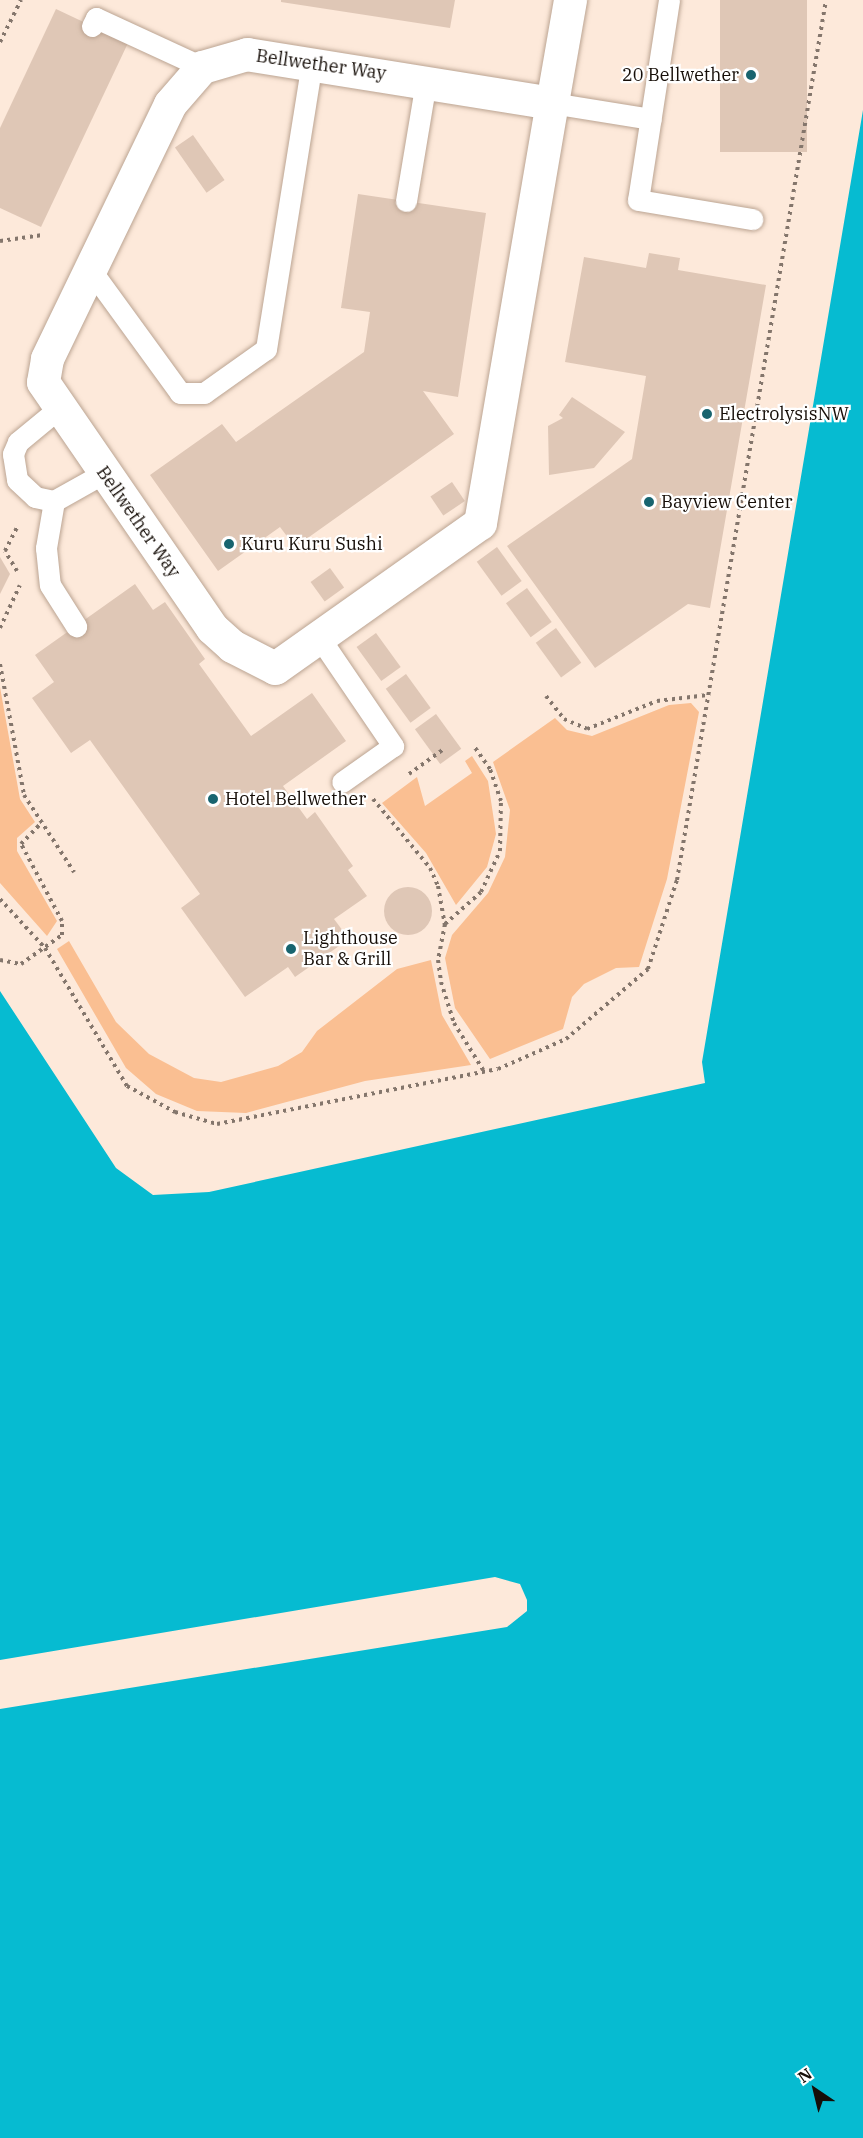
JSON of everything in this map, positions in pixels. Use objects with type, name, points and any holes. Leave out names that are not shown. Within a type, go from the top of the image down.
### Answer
[{"type":"street","name":"Bellwether Way","points":[[552,103],[312,62],[247,54],[202,67],[170,104],[45,365],[44,382],[58,409],[227,642],[275,668],[480,523],[570,0]]},
{"type":"lane","points":[[669,0],[638,200],[752,219]]},
{"type":"lane","points":[[92,26],[96,18],[202,67]]},
{"type":"lane","points":[[90,269],[180,393],[204,393],[266,349],[312,62]]},
{"type":"lane","points":[[406,201],[426,81]]},
{"type":"lane","points":[[552,103],[651,119]]},
{"type":"lane","points":[[58,409],[26,432],[13,454],[15,473],[24,490],[54,501],[104,473]]},
{"type":"lane","points":[[54,501],[46,548],[50,585],[76,626]]},
{"type":"lane","points":[[319,637],[393,746],[342,782]]},
{"type":"path","points":[[0,42],[21,0]]},
{"type":"path","points":[[0,899],[45,948],[127,1086],[194,1120],[240,1124],[356,1094],[485,1073],[566,1039],[648,969],[677,880],[826,0]]},
{"type":"path","points":[[0,241],[43,235]]},
{"type":"path","points":[[0,628],[23,579],[5,551],[20,521]]},
{"type":"path","points":[[0,664],[21,788],[40,824],[74,872]]},
{"type":"path","points":[[546,696],[564,719],[587,729],[657,701],[708,694]]},
{"type":"path","points":[[445,924],[481,892],[500,851],[501,801],[490,769],[474,747]]},
{"type":"path","points":[[413,772],[445,748]]},
{"type":"path","points":[[383,793],[371,801],[430,868],[445,924],[438,960],[441,982],[454,1023],[485,1073]]},
{"type":"path","points":[[0,960],[21,964],[62,935],[62,921],[21,844],[40,824]]},
{"type":"shaded area","points":[[0,687],[20,799],[35,822],[17,838],[17,851],[57,921],[47,936],[0,883]]},
{"type":"shaded area","points":[[691,703],[699,712],[667,879],[639,967],[616,968],[584,984],[572,997],[563,1029],[490,1059],[455,1008],[445,958],[452,935],[488,893],[505,857],[510,810],[493,762],[555,718],[567,730],[592,736],[669,705]]},
{"type":"shaded area","points":[[472,756],[488,781],[496,834],[487,867],[456,905],[426,853],[382,803],[417,777],[425,806],[472,773],[465,761]]},
{"type":"shaded area","points":[[69,941],[116,1022],[149,1054],[194,1078],[221,1082],[278,1066],[302,1052],[317,1031],[397,969],[431,960],[442,1015],[471,1065],[365,1081],[246,1113],[197,1111],[156,1094],[126,1068],[57,949]]},
{"type":"water","points":[[863,110],[863,2138],[0,2138],[0,1709],[507,1627],[527,1611],[527,1600],[520,1584],[495,1577],[0,1660],[0,991],[116,1168],[153,1195],[209,1192],[705,1083],[702,1062]]},
{"type":"building","points":[[281,0],[455,0],[450,28],[281,2]]},
{"type":"building","name":"20 Bellwether","points":[[720,0],[807,0],[807,152],[720,152]]},
{"type":"building","points":[[56,9],[128,43],[41,227],[0,208],[0,128]]},
{"type":"building","points":[[193,135],[225,180],[207,193],[175,148]]},
{"type":"building","points":[[358,194],[486,213],[458,397],[423,391],[454,434],[295,547],[280,527],[218,571],[150,475],[222,424],[236,442],[364,352],[370,312],[341,308]]},
{"type":"building","name":"Bayview Center","points":[[649,253],[680,258],[678,270],[766,285],[710,608],[688,604],[595,668],[507,546],[632,459],[646,376],[565,362],[584,257],[646,268]]},
{"type":"building","points":[[572,397],[625,432],[594,468],[549,475],[548,426],[563,418],[559,415]]},
{"type":"building","points":[[452,482],[465,501],[443,516],[430,497]]},
{"type":"building","points":[[497,547],[522,581],[501,596],[477,562]]},
{"type":"building","points":[[0,557],[10,574],[0,594]]},
{"type":"building","points":[[330,568],[344,587],[325,602],[311,582]]},
{"type":"building","name":"Hotel Bellwether","points":[[135,584],[153,610],[165,602],[205,659],[199,664],[251,736],[312,693],[346,741],[283,786],[307,819],[315,812],[353,866],[348,870],[367,896],[334,919],[349,939],[295,977],[288,967],[245,997],[181,908],[200,894],[90,740],[71,753],[32,698],[54,682],[35,655]]},
{"type":"building","points":[[527,588],[552,622],[531,637],[506,603]]},
{"type":"building","points":[[556,628],[581,663],[561,677],[536,643]]},
{"type":"building","points":[[376,633],[401,667],[381,681],[357,647]]},
{"type":"building","points":[[406,674],[431,708],[410,723],[386,689]]},
{"type":"building","points":[[436,714],[461,749],[440,764],[415,729]]},
{"type":"building","points":[[408,887],[425,894],[432,911],[425,928],[408,935],[391,928],[384,911],[391,894]]},
{"type":"place","name":"20 Bellwether","points":[[751,75]]},
{"type":"place","name":"ElectrolysisNW","points":[[707,414]]},
{"type":"place","name":"Bayview Center","points":[[649,502]]},
{"type":"place","name":"Kuru Kuru Sushi","points":[[229,544]]},
{"type":"place","name":"Hotel Bellwether","points":[[213,799]]},
{"type":"place","name":"Lighthouse Bar & Grill","points":[[291,949]]}]
